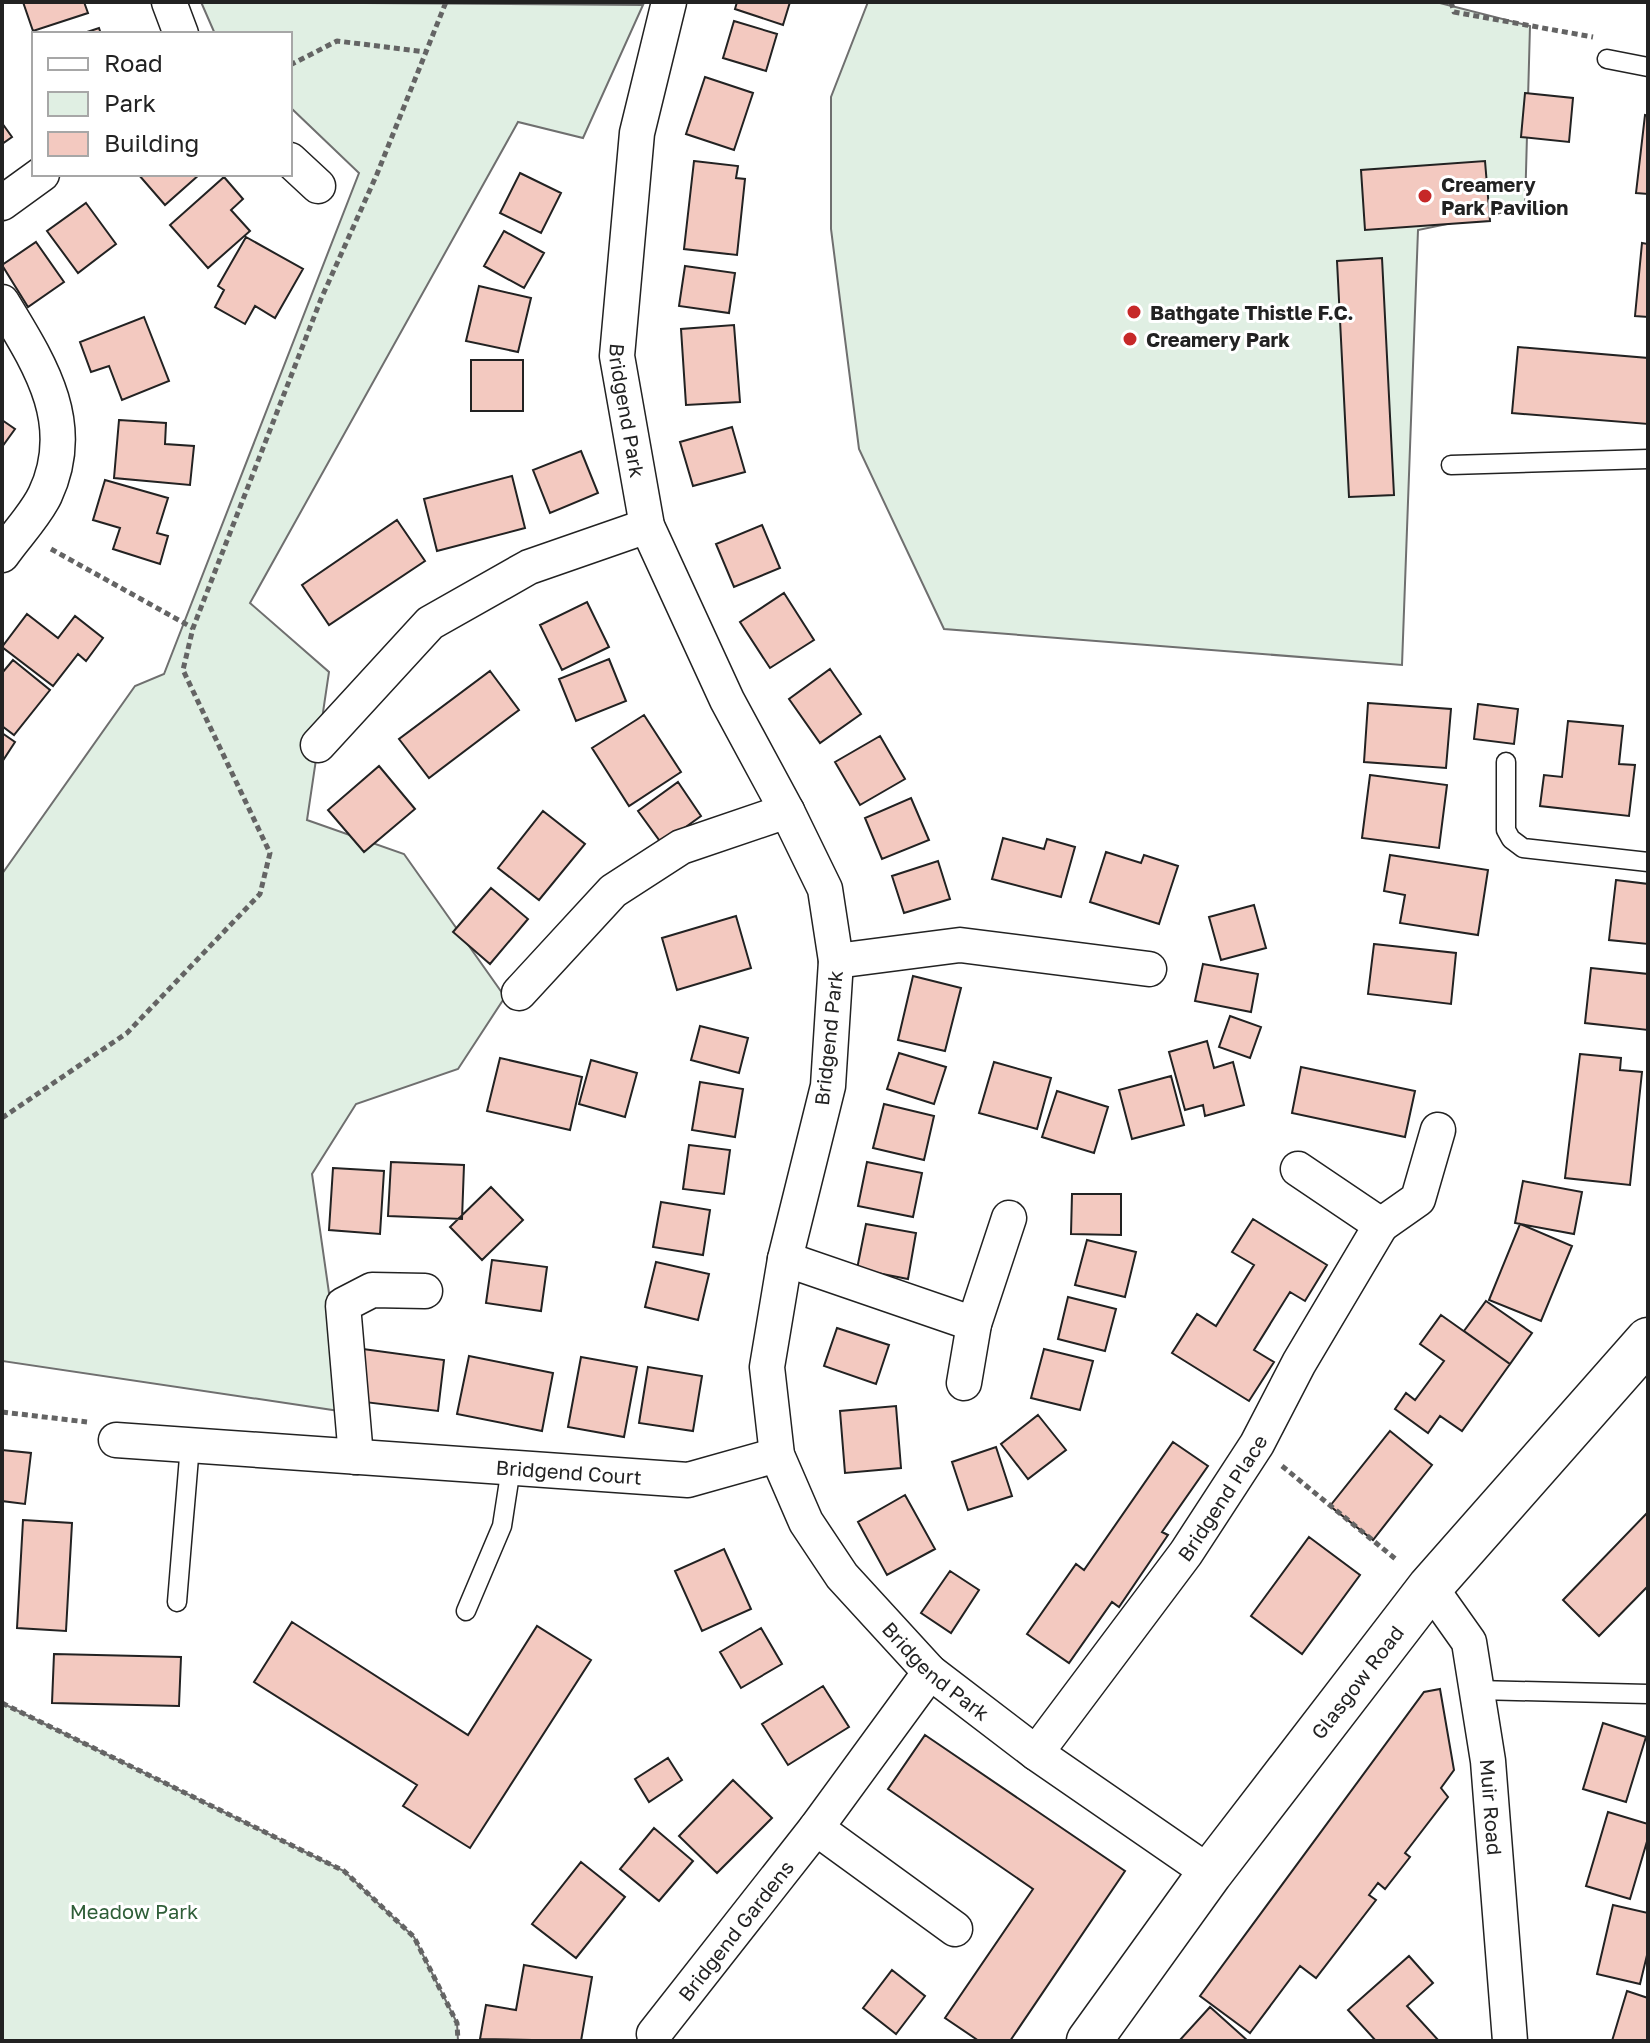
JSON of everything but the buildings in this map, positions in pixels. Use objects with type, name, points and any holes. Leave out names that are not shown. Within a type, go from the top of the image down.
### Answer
[{"type":"main road","name":"Glasgow Road","points":[[1089,2041],[1210,1873],[1430,1587],[1648,1340]]},
{"type":"street","points":[[169,2],[180,32]]},
{"type":"street","name":"Bridgend Park","points":[[669,2],[637,133],[617,356],[647,526],[727,700],[825,889],[836,961],[828,1086],[785,1259],[767,1367],[777,1455],[806,1522],[842,1576],[930,1672],[1036,1753],[1210,1873]]},
{"type":"street","points":[[292,162],[318,186]]},
{"type":"street","points":[[2,203],[39,176]]},
{"type":"street","points":[[2,302],[45,373],[60,437],[45,495],[10,543]]},
{"type":"street","points":[[318,745],[430,623],[529,567],[647,526]]},
{"type":"street","points":[[519,993],[613,891],[681,847],[787,811]]},
{"type":"street","points":[[836,961],[960,945],[1149,969]]},
{"type":"street","name":"Bridgend Place","points":[[1036,1753],[1186,1553],[1257,1444],[1299,1363],[1381,1225],[1418,1199],[1438,1130]]},
{"type":"street","points":[[1298,1169],[1381,1225]]},
{"type":"street","points":[[964,1383],[974,1324],[1009,1218]]},
{"type":"street","points":[[785,1259],[974,1324]]},
{"type":"street","points":[[356,1457],[343,1305],[372,1290],[425,1291]]},
{"type":"street","name":"Bridgend Court","points":[[116,1440],[688,1480],[777,1455]]},
{"type":"street","name":"Muir Road","points":[[1430,1587],[1469,1642],[1488,1761],[1510,2041]]},
{"type":"street","name":"Bridgend Gardens","points":[[654,2034],[816,1828],[930,1672]]},
{"type":"street","points":[[816,1828],[955,1929]]},
{"type":"lane","points":[[1607,59],[1648,67]]},
{"type":"lane","points":[[1451,465],[1648,459]]},
{"type":"lane","points":[[1506,762],[1506,830],[1511,839],[1523,848],[1648,862]]},
{"type":"lane","points":[[177,1602],[190,1445]]},
{"type":"lane","points":[[466,1611],[502,1526],[511,1468]]},
{"type":"lane","points":[[1477,1690],[1648,1694]]},
{"type":"path","points":[[2,1118],[127,1033],[260,894],[270,853],[183,670],[193,628],[321,299],[446,2]]},
{"type":"path","points":[[1451,2],[1454,12],[1603,38]]},
{"type":"path","points":[[292,64],[337,41],[426,52]]},
{"type":"path","points":[[10,543],[193,628]]},
{"type":"path","points":[[2,1412],[100,1423],[116,1440]]},
{"type":"path","points":[[1257,1444],[1430,1587]]},
{"type":"path","points":[[2,1703],[344,1871],[414,1937],[457,2023],[458,2041]]},
{"type":"green space","points":[[201,2],[643,5],[583,138],[518,122],[250,603],[329,672],[307,820],[404,854],[505,997],[458,1069],[356,1104],[312,1174],[346,1412],[2,1361],[2,874],[135,686],[164,674],[359,173],[292,109],[292,32],[214,32]]},
{"type":"green space","name":"Creamery Park","points":[[868,2],[1436,2],[1530,26],[1525,208],[1418,230],[1402,665],[944,629],[859,449],[831,229],[831,97]]},
{"type":"green space","name":"Meadow Park","points":[[2,1703],[344,1871],[414,1937],[457,2023],[458,2041],[2,2041]]},
{"type":"place","name":"Creamery Park Pavilion","points":[[1425,196]]},
{"type":"place","name":"Bathgate Thistle F.C.","points":[[1134,312]]},
{"type":"place","name":"Creamery Park","points":[[1130,339]]}]
